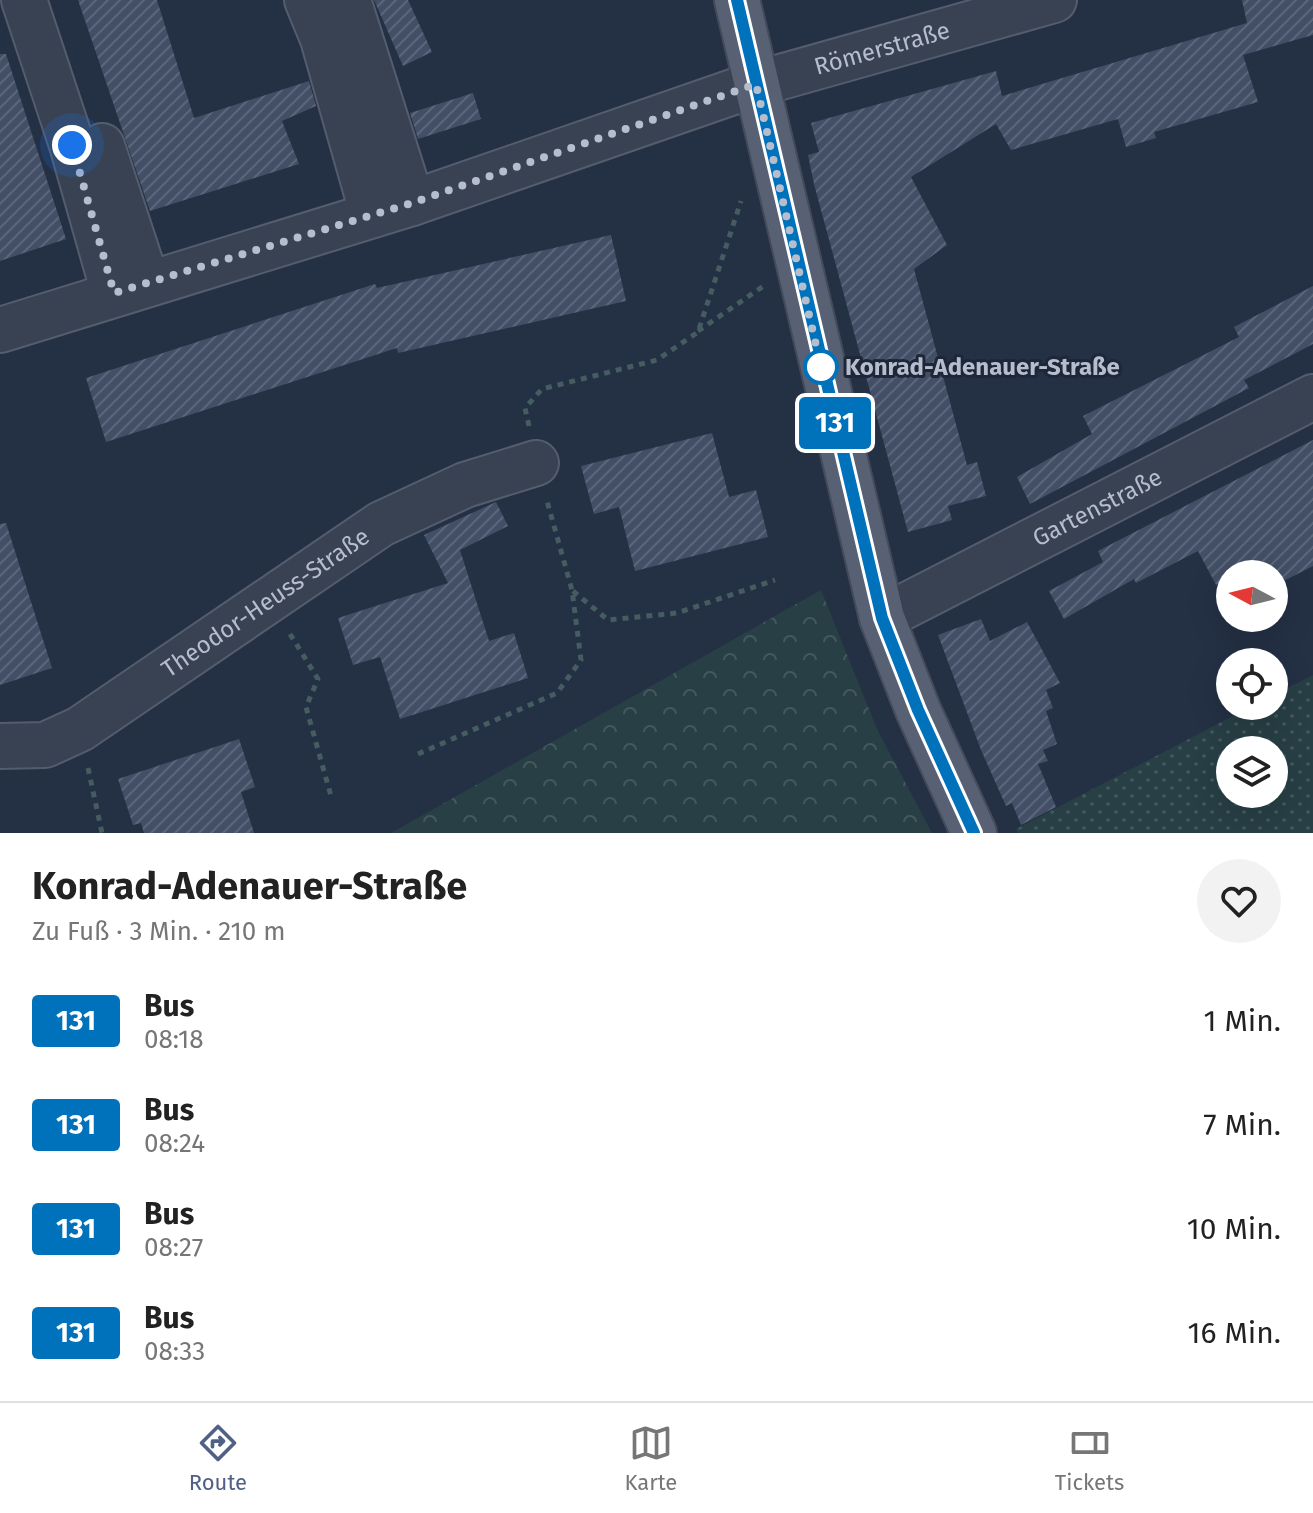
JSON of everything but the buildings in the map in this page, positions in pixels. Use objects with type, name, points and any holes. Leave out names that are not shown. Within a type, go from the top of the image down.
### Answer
[{"type":"main road","points":[[737,0],[882,618],[918,710],[974,833]]},
{"type":"street","points":[[24,0],[72,145],[130,288]]},
{"type":"street","points":[[307,0],[393,209]]},
{"type":"street","points":[[348,0],[393,209]]},
{"type":"street","name":"Römerstraße","points":[[756,84],[1054,0]]},
{"type":"street","points":[[0,330],[393,209],[756,84]]},
{"type":"street","points":[[99,136],[130,288]]},
{"type":"street","name":"Gartenstraße","points":[[882,618],[1313,397]]},
{"type":"street","name":"Theodor-Heuss-Straße","points":[[0,746],[45,745],[80,729],[381,524],[465,485],[536,463]]},
{"type":"path","points":[[698,332],[748,178],[776,167]]},
{"type":"path","points":[[418,754],[557,693],[581,660],[572,590],[536,463],[525,408],[542,389],[657,360],[749,295]]},
{"type":"path","points":[[572,590],[608,620],[677,613],[775,580]]},
{"type":"path","points":[[269,599],[318,679],[306,707],[331,796]]},
{"type":"path","points":[[80,729],[102,833]]},
{"type":"green space","points":[[821,590],[877,729],[932,833],[391,833]]},
{"type":"green space","points":[[1313,675],[1313,833],[1018,833],[1016,829],[1225,720],[1288,720],[1288,688]]},
{"type":"bus line","name":"131","points":[[737,0],[796,264],[882,618],[918,710],[974,833]]},
{"type":"place","name":"Konrad-Adenauer-Straße","points":[[821,367]]},
{"type":"route","points":[[72,145],[114,293],[412,203],[756,84],[821,367]]}]
